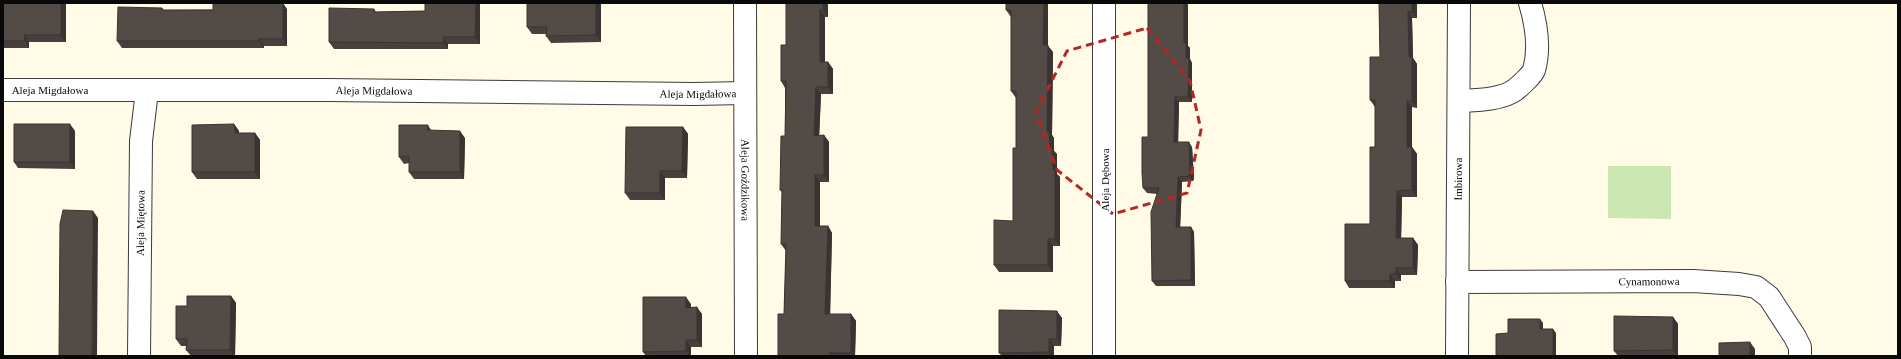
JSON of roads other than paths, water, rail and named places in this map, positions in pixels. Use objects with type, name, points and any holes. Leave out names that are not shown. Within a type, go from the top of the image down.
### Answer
[{"type":"street","name":"Aleja Goździkowa","points":[[745,3],[746,356]]},
{"type":"street","name":"Aleja Dębowa","points":[[1104,3],[1104,356]]},
{"type":"street","name":"Imbirowa","points":[[1458,356],[1459,3]]},
{"type":"street","points":[[1459,101],[1489,99],[1515,90],[1534,71],[1536,42],[1533,14],[1530,3]]},
{"type":"street","name":"Aleja Migdałowa","points":[[3,90],[328,90],[686,94],[745,93]]},
{"type":"street","name":"Aleja Miętowa","points":[[139,356],[141,141],[147,91]]},
{"type":"street","name":"Cynamonowa","points":[[1458,282],[1693,281],[1739,284],[1756,287],[1769,297],[1796,337],[1800,347],[1800,356]]}]
